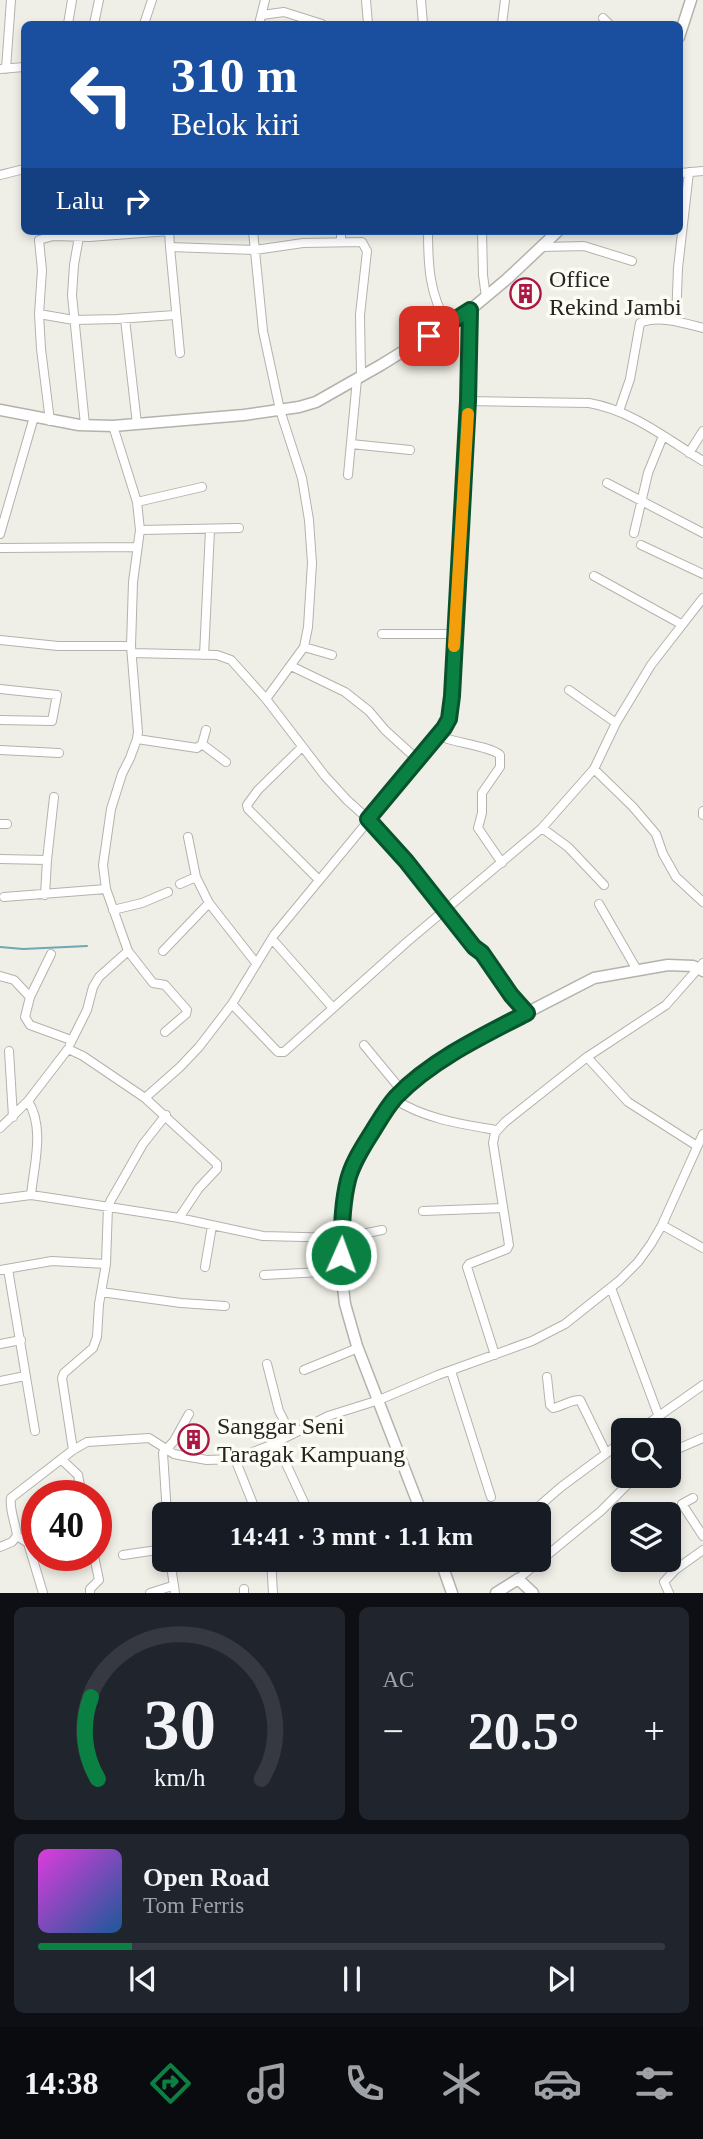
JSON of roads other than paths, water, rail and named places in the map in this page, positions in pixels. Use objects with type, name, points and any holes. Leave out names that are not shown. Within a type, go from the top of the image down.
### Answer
[{"type":"street","points":[[12,0],[3,69],[21,68]]},
{"type":"street","points":[[68,21],[72,0]]},
{"type":"street","points":[[95,21],[99,0]]},
{"type":"street","points":[[145,21],[152,0]]},
{"type":"street","points":[[260,20],[265,0]]},
{"type":"street","points":[[366,0],[368,21]]},
{"type":"street","points":[[421,0],[423,21]]},
{"type":"street","points":[[502,21],[505,0]]},
{"type":"street","points":[[683,24],[690,0]]},
{"type":"street","points":[[260,20],[284,12],[312,21]]},
{"type":"street","points":[[0,175],[21,170]]},
{"type":"street","points":[[684,172],[703,171]]},
{"type":"street","points":[[50,421],[41,349],[39,314],[42,270],[39,240],[66,235]]},
{"type":"street","points":[[80,235],[72,295],[85,425]]},
{"type":"street","points":[[169,235],[180,353]]},
{"type":"street","points":[[253,235],[263,331],[280,410],[302,478],[312,562],[308,627],[304,647],[266,699]]},
{"type":"street","points":[[341,235],[341,242]]},
{"type":"street","points":[[428,235],[435,301],[448,324]]},
{"type":"street","points":[[482,235],[486,297]]},
{"type":"street","points":[[0,410],[50,421],[113,426],[280,410],[316,402],[470,310],[554,235]]},
{"type":"street","points":[[676,321],[680,235]]},
{"type":"street","points":[[170,247],[255,250],[303,243],[341,242],[362,242],[366,247],[360,315],[359,378],[348,475]]},
{"type":"street","points":[[543,247],[595,248],[632,261]]},
{"type":"street","points":[[145,1098],[199,1047],[232,1004],[272,939],[439,736],[449,719],[468,401],[470,310]]},
{"type":"street","points":[[39,314],[74,320],[175,315]]},
{"type":"street","points":[[125,318],[137,424]]},
{"type":"street","points":[[619,411],[630,379],[640,323],[652,320],[676,321],[703,328]]},
{"type":"street","points":[[468,401],[589,404],[619,411],[703,461]]},
{"type":"street","points":[[0,534],[34,416]]},
{"type":"street","points":[[113,426],[137,502],[140,530],[133,582],[132,649],[137,739],[111,809],[103,864],[106,889],[128,951],[153,983],[165,985],[187,1010],[186,1014],[165,1031]]},
{"type":"street","points":[[689,453],[703,431]]},
{"type":"street","points":[[634,533],[648,473],[663,436]]},
{"type":"street","points":[[351,444],[410,450]]},
{"type":"street","points":[[607,484],[703,533]]},
{"type":"street","points":[[137,502],[202,487]]},
{"type":"street","points":[[140,530],[239,528]]},
{"type":"street","points":[[204,655],[209,530]]},
{"type":"street","points":[[641,545],[703,574]]},
{"type":"street","points":[[0,548],[137,547]]},
{"type":"street","points":[[594,576],[681,624]]},
{"type":"street","points":[[232,1004],[274,1048],[284,1052],[542,828],[594,769],[616,723],[651,665],[703,598]]},
{"type":"street","points":[[382,634],[454,634]]},
{"type":"street","points":[[0,640],[225,656],[231,660],[347,800],[406,861],[474,947],[482,953],[527,1013]]},
{"type":"street","points":[[304,647],[332,655]]},
{"type":"street","points":[[291,666],[345,692],[369,711],[385,730],[418,760]]},
{"type":"street","points":[[0,689],[57,695],[52,721],[0,720]]},
{"type":"street","points":[[569,690],[616,723]]},
{"type":"street","points":[[202,744],[206,730]]},
{"type":"street","points":[[439,736],[493,750],[500,755],[500,767],[484,789],[478,828],[502,863]]},
{"type":"street","points":[[137,739],[191,748],[202,744]]},
{"type":"street","points":[[202,744],[226,762]]},
{"type":"street","points":[[302,747],[258,790],[247,805],[319,880]]},
{"type":"street","points":[[0,750],[59,753]]},
{"type":"street","points":[[594,769],[656,834],[676,877],[703,902]]},
{"type":"street","points":[[45,895],[54,797]]},
{"type":"street","points":[[542,828],[568,847],[604,885]]},
{"type":"street","points":[[188,837],[196,877],[209,903],[256,963]]},
{"type":"street","points":[[0,859],[47,860]]},
{"type":"street","points":[[180,884],[196,877]]},
{"type":"street","points":[[4,897],[106,889]]},
{"type":"street","points":[[113,909],[142,903],[168,892]]},
{"type":"street","points":[[163,951],[209,903]]},
{"type":"street","points":[[599,904],[637,970]]},
{"type":"street","points":[[272,939],[333,1008]]},
{"type":"street","points":[[0,1128],[29,1101],[70,1044],[99,977],[128,951]]},
{"type":"street","points":[[51,954],[30,997],[25,1017],[30,1025],[70,1044],[83,1056],[145,1098],[215,1161],[218,1167],[179,1217]]},
{"type":"street","points":[[418,1502],[358,1348],[345,1304],[341,1271],[343,1206],[354,1164],[398,1095],[464,1045],[594,978],[668,965],[702,967]]},
{"type":"street","points":[[495,1355],[467,1267],[509,1247],[493,1143],[496,1130],[587,1057],[666,1005],[702,967]]},
{"type":"street","points":[[0,976],[14,980],[30,997]]},
{"type":"street","points":[[364,1045],[398,1095],[422,1114],[496,1130]]},
{"type":"street","points":[[9,1051],[13,1117]]},
{"type":"street","points":[[587,1057],[628,1102],[697,1146]]},
{"type":"street","points":[[29,1101],[37,1124],[31,1195]]},
{"type":"street","points":[[73,1450],[62,1378],[95,1344],[97,1337],[106,1264],[108,1206],[143,1144],[166,1115]]},
{"type":"street","points":[[0,1547],[12,1542],[17,1536],[11,1498],[87,1442],[137,1437],[155,1440],[184,1457],[235,1459],[328,1416],[532,1341],[565,1324],[611,1288],[638,1262],[662,1225],[703,1134]]},
{"type":"street","points":[[0,1199],[31,1195],[179,1217],[263,1236],[342,1238],[382,1230]]},
{"type":"street","points":[[423,1211],[503,1208]]},
{"type":"street","points":[[662,1225],[703,1248]]},
{"type":"street","points":[[205,1267],[212,1226]]},
{"type":"street","points":[[35,1431],[20,1340],[4,1269],[52,1261],[106,1264]]},
{"type":"street","points":[[264,1275],[341,1271]]},
{"type":"street","points":[[611,1288],[659,1417],[703,1385]]},
{"type":"street","points":[[101,1292],[225,1306]]},
{"type":"street","points":[[0,1345],[20,1340]]},
{"type":"street","points":[[304,1370],[358,1348]]},
{"type":"street","points":[[267,1364],[279,1411],[291,1434]]},
{"type":"street","points":[[451,1371],[491,1497]]},
{"type":"street","points":[[0,1381],[25,1376]]},
{"type":"street","points":[[547,1377],[550,1405],[553,1408],[559,1407],[580,1400],[606,1453]]},
{"type":"street","points":[[166,1502],[162,1456],[189,1414]]},
{"type":"street","points":[[681,1448],[703,1438]]},
{"type":"street","points":[[276,1442],[304,1502]]},
{"type":"street","points":[[545,1502],[611,1449]]},
{"type":"street","points":[[235,1459],[252,1502]]},
{"type":"street","points":[[61,1460],[78,1475],[79,1480]]},
{"type":"street","points":[[496,1593],[518,1580],[601,1511],[624,1488]]},
{"type":"street","points":[[693,1498],[682,1504],[703,1536]]},
{"type":"street","points":[[17,1536],[28,1543],[43,1593]]},
{"type":"street","points":[[681,1566],[703,1549]]},
{"type":"street","points":[[123,1555],[152,1551]]},
{"type":"street","points":[[90,1593],[90,1588],[99,1580],[97,1571]]},
{"type":"street","points":[[272,1572],[273,1593]]},
{"type":"street","points":[[446,1572],[452,1593]]},
{"type":"street","points":[[669,1593],[664,1582],[673,1572]]},
{"type":"street","points":[[518,1580],[533,1593]]},
{"type":"street","points":[[149,1593],[174,1589]]},
{"type":"waterway","points":[[0,947],[23,949],[87,946]]},
{"type":"place","name":"Office Rekind Jambi","points":[[526,293]]},
{"type":"place","name":"Sanggar Seni Taragak Kampuang","points":[[194,1440]]}]
